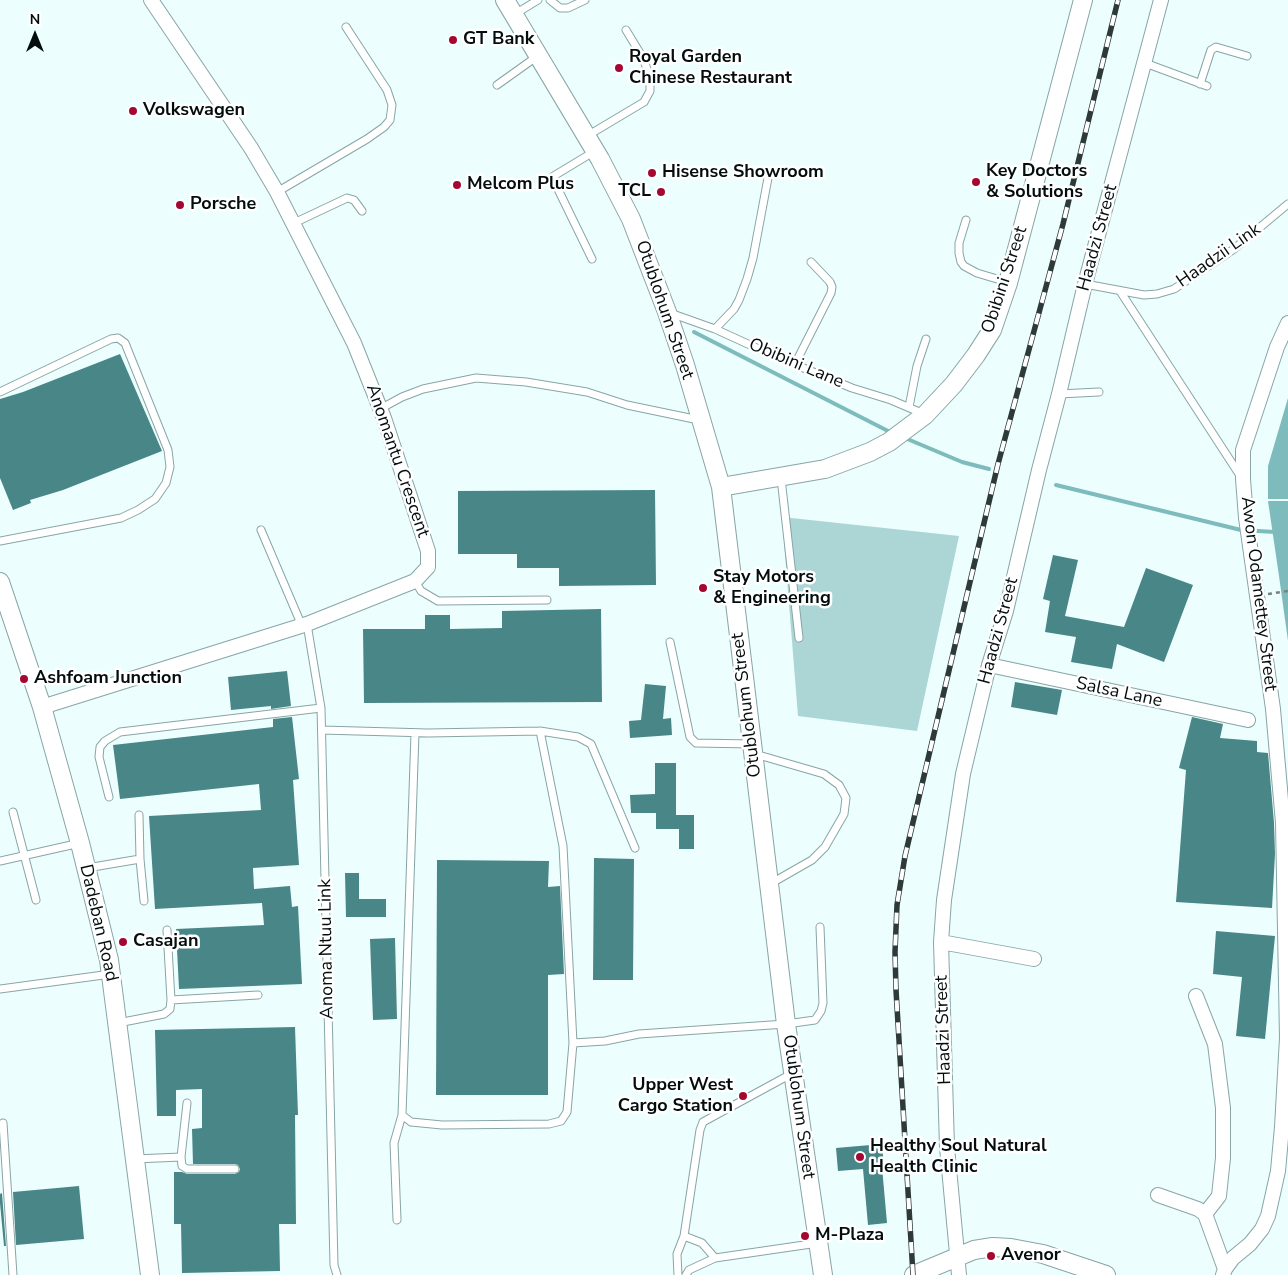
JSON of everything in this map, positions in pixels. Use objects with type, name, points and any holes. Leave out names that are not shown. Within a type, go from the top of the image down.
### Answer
[{"type":"street","name":"Anomantu Crescent","points":[[151,0],[251,148],[294,223],[354,343],[380,409],[428,551],[428,566],[415,581]]},
{"type":"street","name":"Obibini Street","points":[[721,487],[825,469],[870,452],[888,442],[925,415],[954,384],[976,355],[992,330],[1008,283],[1083,0]]},
{"type":"street","name":"Haadzi Street","points":[[959,1275],[947,1147],[941,942],[944,900],[963,774],[989,665],[1006,611],[1085,284],[1161,0]]},
{"type":"street","name":"Otublohum Street","points":[[510,7],[591,144],[631,219],[667,312],[721,487],[786,1024],[819,1242],[827,1271]]},
{"type":"street","name":"Awon Odamettey Street","points":[[1224,1272],[1233,1258],[1262,1229],[1268,1216],[1278,1171],[1287,1038],[1283,823],[1273,709],[1246,518],[1243,479],[1244,450],[1277,346],[1288,323]]},
{"type":"street","points":[[42,707],[305,625],[415,581]]},
{"type":"street","name":"Dadeban Road","points":[[0,582],[42,707],[80,843],[109,960],[150,1275]]},
{"type":"street","name":"Salsa Lane","points":[[989,665],[1248,720]]},
{"type":"street","points":[[941,942],[1034,959]]},
{"type":"street","points":[[1196,996],[1215,1044],[1223,1108],[1223,1158],[1218,1196],[1205,1214]]},
{"type":"street","points":[[1158,1195],[1198,1209],[1205,1214],[1224,1272]]},
{"type":"street","points":[[914,1275],[984,1247],[1011,1248],[1043,1254],[1106,1275]]},
{"type":"lane","points":[[510,7],[538,0]]},
{"type":"lane","points":[[550,0],[560,8],[568,8],[585,0]]},
{"type":"lane","points":[[277,192],[367,140],[390,120],[392,105],[387,90],[346,28]]},
{"type":"lane","points":[[592,259],[552,177],[644,102],[650,91],[650,77],[643,58],[626,30]]},
{"type":"lane","points":[[1145,63],[1203,85],[1211,50],[1216,47],[1247,56]]},
{"type":"lane","points":[[497,84],[539,55]]},
{"type":"lane","points":[[715,329],[734,309],[747,279],[753,258],[768,178]]},
{"type":"lane","points":[[294,223],[347,198],[354,200],[362,210]]},
{"type":"lane","name":"Haadzii Link","points":[[1085,284],[1144,295],[1158,294],[1174,289],[1234,249],[1288,204]]},
{"type":"lane","points":[[966,220],[960,243],[959,253],[961,262],[977,273],[1008,283]]},
{"type":"lane","points":[[795,364],[831,293],[832,287],[830,282],[811,262]]},
{"type":"lane","points":[[1120,291],[1243,479]]},
{"type":"lane","name":"Obibini Lane","points":[[667,312],[715,329],[852,388],[891,400],[925,415]]},
{"type":"lane","points":[[0,392],[111,339],[118,338],[125,343],[168,450],[170,467],[166,483],[155,499],[122,518],[0,541]]},
{"type":"lane","points":[[908,407],[917,366],[926,339]]},
{"type":"lane","points":[[380,409],[402,397],[423,389],[476,378],[526,382],[587,392],[627,405],[701,420]]},
{"type":"lane","points":[[1059,394],[1099,392]]},
{"type":"lane","points":[[781,478],[799,638]]},
{"type":"lane","name":"Anoma Ntuu Link","points":[[261,530],[305,625],[321,708],[334,1264],[337,1275]]},
{"type":"lane","points":[[415,581],[421,590],[438,602],[547,600]]},
{"type":"lane","points":[[670,642],[690,737],[696,743],[753,749],[824,774],[839,784],[846,798],[844,814],[825,847],[812,860],[769,884]]},
{"type":"lane","points":[[109,796],[99,757],[100,747],[105,740],[120,732],[321,708]]},
{"type":"lane","points":[[322,730],[415,733],[540,731],[578,737],[591,744],[636,848]]},
{"type":"lane","points":[[402,1115],[411,1122],[442,1125],[550,1124],[561,1121],[567,1112],[573,1043],[563,846],[540,731]]},
{"type":"lane","points":[[398,1220],[394,1143],[402,1115],[415,733]]},
{"type":"lane","points":[[13,812],[36,900]]},
{"type":"lane","points":[[139,815],[144,901]]},
{"type":"lane","points":[[0,861],[80,843]]},
{"type":"lane","points":[[86,868],[140,858]]},
{"type":"lane","points":[[573,1043],[604,1041],[639,1034],[786,1024],[815,1020],[821,1011],[823,994],[820,927]]},
{"type":"lane","points":[[117,1023],[164,1014],[170,1009],[167,930]]},
{"type":"lane","points":[[0,990],[111,974]]},
{"type":"lane","points":[[171,1000],[258,995]]},
{"type":"lane","points":[[678,1275],[677,1254],[684,1236],[700,1130],[703,1122],[793,1073]]},
{"type":"lane","points":[[187,1103],[181,1157],[182,1166],[187,1169],[235,1169]]},
{"type":"lane","points":[[3,1123],[13,1275]]},
{"type":"lane","points":[[135,1158],[181,1157]]},
{"type":"lane","points":[[684,1236],[702,1243],[716,1258]]},
{"type":"lane","points":[[686,1275],[689,1270],[716,1258],[819,1242]]},
{"type":"path","points":[[1257,596],[1288,591]]},
{"type":"shaded area","points":[[1288,398],[1288,499],[1268,499],[1268,466]]},
{"type":"shaded area","points":[[1268,501],[1288,501],[1288,641],[1279,576]]},
{"type":"shaded area","points":[[782,517],[959,536],[917,731],[798,716]]},
{"type":"building","points":[[120,354],[162,451],[63,490],[30,500],[31,503],[13,510],[0,478],[0,399],[23,392]]},
{"type":"building","points":[[655,490],[656,585],[559,586],[559,568],[517,568],[517,554],[458,554],[458,491]]},
{"type":"building","points":[[1053,555],[1078,560],[1065,616],[1124,627],[1146,568],[1193,585],[1164,662],[1117,644],[1112,669],[1071,662],[1076,637],[1045,632],[1050,601],[1043,599]]},
{"type":"building","points":[[601,609],[602,702],[364,703],[363,629],[425,629],[425,615],[450,615],[450,629],[502,628],[502,611]]},
{"type":"building","points":[[287,671],[291,706],[271,709],[271,706],[231,710],[228,677]]},
{"type":"building","points":[[1015,682],[1062,690],[1057,715],[1011,707]]},
{"type":"building","points":[[645,684],[666,686],[663,719],[671,718],[672,735],[630,738],[629,721],[641,720]]},
{"type":"building","points":[[292,717],[299,779],[293,780],[299,865],[253,868],[254,889],[290,886],[292,907],[298,906],[302,984],[179,989],[176,929],[264,925],[262,903],[155,909],[149,816],[261,810],[259,784],[120,799],[113,745],[273,727],[273,719]]},
{"type":"building","points":[[1192,717],[1223,724],[1220,738],[1257,741],[1257,752],[1268,753],[1275,854],[1272,908],[1176,902],[1186,770],[1179,768]]},
{"type":"building","points":[[655,763],[676,763],[676,815],[694,815],[694,849],[679,849],[679,829],[656,829],[656,813],[631,813],[630,795],[655,794]]},
{"type":"building","points":[[594,858],[634,859],[633,980],[593,980]]},
{"type":"building","points":[[437,860],[549,861],[548,887],[560,886],[564,974],[548,975],[548,1095],[436,1095]]},
{"type":"building","points":[[345,873],[359,873],[359,899],[386,899],[386,917],[346,917]]},
{"type":"building","points":[[1216,931],[1275,936],[1265,1039],[1236,1036],[1242,977],[1213,974]]},
{"type":"building","points":[[395,938],[397,1019],[373,1020],[370,939]]},
{"type":"building","points":[[295,1027],[298,1115],[295,1115],[296,1224],[279,1224],[280,1271],[182,1273],[181,1224],[174,1224],[174,1172],[187,1174],[235,1174],[240,1169],[235,1164],[193,1164],[192,1129],[202,1128],[202,1089],[176,1090],[176,1116],[157,1116],[155,1030]]},
{"type":"building","points":[[882,1144],[887,1223],[868,1225],[863,1169],[838,1171],[836,1148]]},
{"type":"building","points":[[79,1186],[84,1239],[16,1245],[13,1192]]},
{"type":"building","points":[[2,1193],[6,1246],[4,1246],[0,1203],[0,1194]]},
{"type":"waterway","points":[[694,332],[890,432]]},
{"type":"waterway","points":[[905,438],[962,462],[989,469]]},
{"type":"waterway","points":[[1056,485],[1241,530],[1275,532]]},
{"type":"railway","points":[[913,1275],[896,990],[897,905],[905,856],[998,464],[1063,224],[1118,0]]},
{"type":"place","name":"GT Bank","points":[[453,40]]},
{"type":"place","name":"Royal Garden Chinese Restaurant","points":[[619,68]]},
{"type":"place","name":"Volkswagen","points":[[133,111]]},
{"type":"place","name":"Hisense Showroom","points":[[652,173]]},
{"type":"place","name":"Key Doctors & Solutions","points":[[976,182]]},
{"type":"place","name":"Melcom Plus","points":[[457,185]]},
{"type":"place","name":"TCL","points":[[661,192]]},
{"type":"place","name":"Porsche","points":[[180,205]]},
{"type":"place","name":"Stay Motors & Engineering","points":[[703,588]]},
{"type":"place","name":"Ashfoam Junction","points":[[24,679]]},
{"type":"place","name":"Casajan","points":[[123,942]]},
{"type":"place","name":"Upper West Cargo Station","points":[[743,1096]]},
{"type":"place","name":"Healthy Soul Natural Health Clinic","points":[[860,1157]]},
{"type":"place","name":"M-Plaza","points":[[805,1236]]},
{"type":"place","name":"Avenor","points":[[991,1256]]}]
